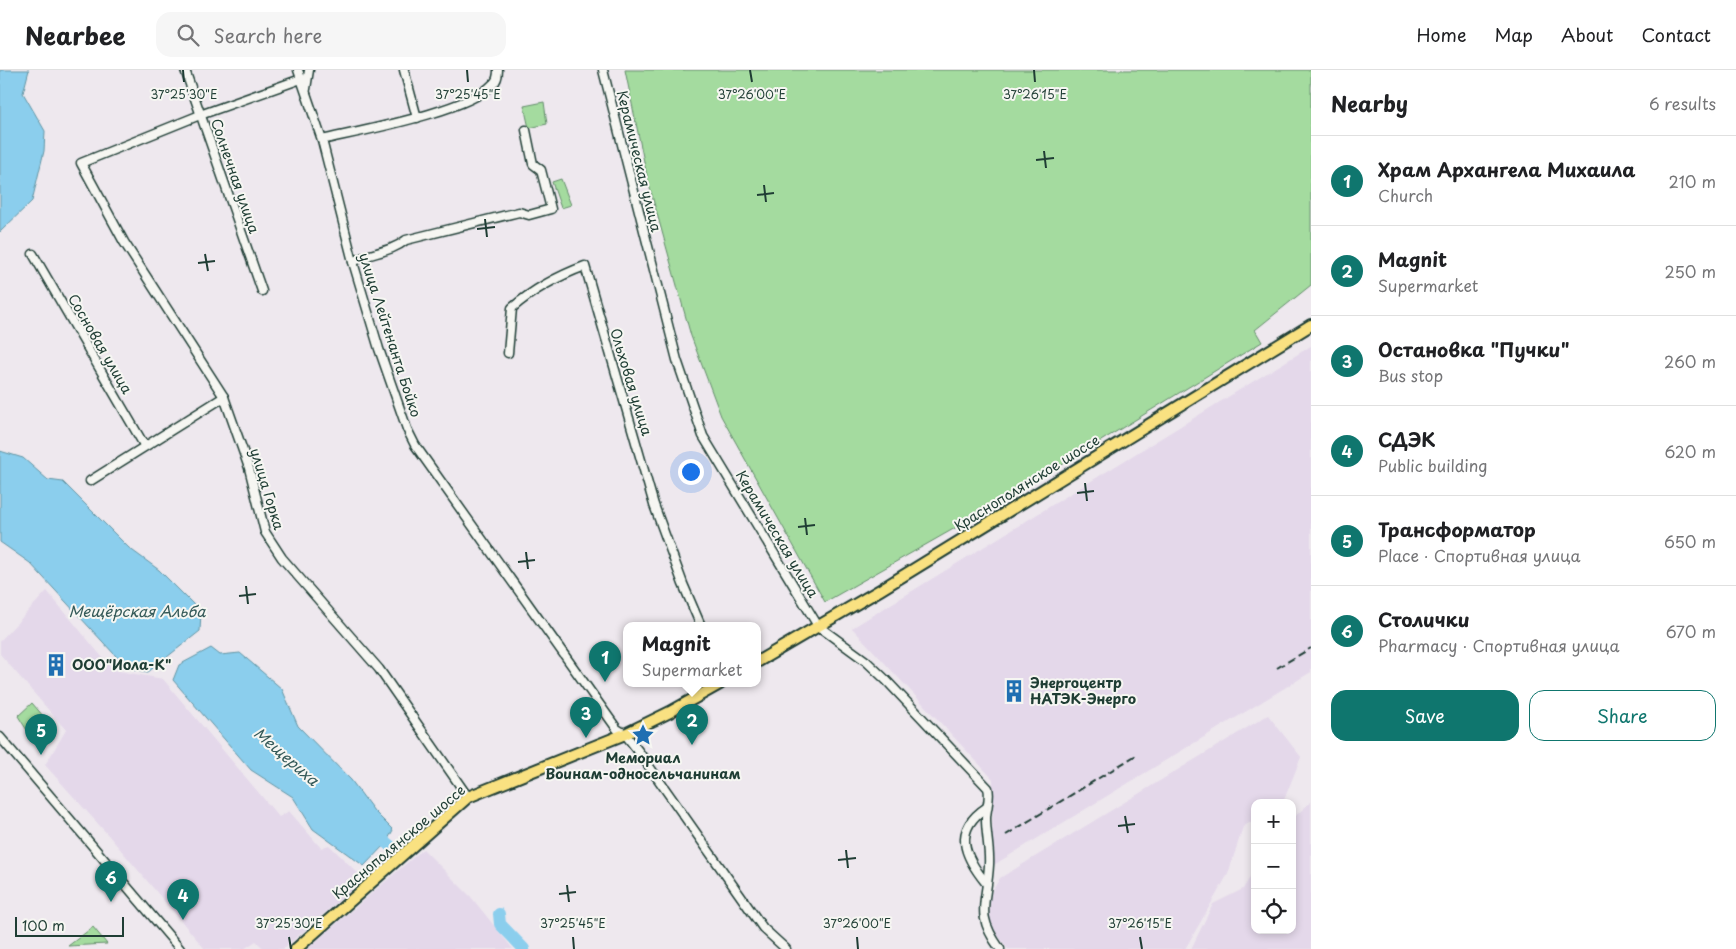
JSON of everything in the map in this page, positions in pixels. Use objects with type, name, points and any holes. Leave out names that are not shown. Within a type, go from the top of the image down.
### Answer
[{"type":"main road","name":"Краснополянское шоссе","points":[[761,660],[1311,325]]},
{"type":"main road","name":"Краснополянское шоссе","points":[[296,949],[468,797],[625,734],[715,687]]},
{"type":"street","name":"Солнечная улица","points":[[185,70],[262,291]]},
{"type":"street","name":"улица Лейтенанта Бойко","points":[[298,70],[322,140],[353,262],[379,349],[415,445],[617,729],[625,734],[763,928],[786,949]]},
{"type":"street","points":[[306,89],[309,70]]},
{"type":"street","points":[[404,70],[417,118]]},
{"type":"street","points":[[322,140],[417,118],[482,93],[494,84],[498,70]]},
{"type":"street","name":"Керамическая улица","points":[[602,70],[677,360],[703,436],[818,626],[866,661],[985,784],[990,793],[986,808],[989,863],[984,917],[989,933],[1000,949]]},
{"type":"street","points":[[200,115],[301,79]]},
{"type":"street","name":"улица Горка","points":[[200,115],[81,163],[124,242],[224,397],[249,468],[265,532],[282,558],[378,669],[468,797]]},
{"type":"street","points":[[353,262],[363,256],[396,248],[406,240],[519,212],[529,215],[551,209],[541,170],[533,164],[526,130]]},
{"type":"street","name":"Сосновая улица","points":[[33,254],[144,445]]},
{"type":"street","name":"Ольховая улица","points":[[508,353],[512,308],[528,294],[565,273],[585,266],[654,504],[683,584],[699,622]]},
{"type":"street","points":[[90,481],[144,445],[224,397]]},
{"type":"street","points":[[0,737],[180,949]]},
{"type":"street","points":[[986,808],[973,818],[964,832],[965,842],[972,863],[986,883]]},
{"type":"shaded area","points":[[1311,346],[1311,672],[992,866],[993,779],[852,628]]},
{"type":"shaded area","points":[[47,591],[113,670],[163,679],[279,817],[289,811],[321,848],[329,845],[364,879],[283,949],[264,949],[256,941],[244,949],[205,949],[109,836],[45,765],[66,730],[0,654],[0,641]]},
{"type":"shaded area","points":[[1268,715],[1301,757],[1284,799],[1251,799],[1251,822],[1243,827],[1228,874],[1185,949],[1008,949],[989,924],[990,895],[1000,878]]},
{"type":"shaded area","points":[[1311,802],[1311,949],[1191,949],[1213,904],[1243,889],[1251,876],[1251,934],[1296,934],[1296,815]]},
{"type":"shaded area","points":[[423,849],[471,897],[513,949],[307,949]]},
{"type":"green space","points":[[625,70],[1311,70],[1311,285],[1255,330],[1262,342],[1008,498],[825,602],[721,416],[691,336],[648,181]]},
{"type":"green space","points":[[544,102],[547,124],[529,128],[524,106]]},
{"type":"green space","points":[[561,179],[571,205],[561,208],[552,182]]},
{"type":"green space","points":[[32,703],[44,717],[30,735],[18,716]]},
{"type":"green space","points":[[93,927],[107,944],[68,946]]},
{"type":"water","points":[[0,70],[29,70],[23,93],[45,131],[44,151],[32,201],[0,232]]},
{"type":"water","name":"Мещёрская Альба","points":[[0,451],[23,458],[48,480],[63,482],[129,548],[159,570],[201,612],[200,631],[148,672],[127,668],[30,563],[0,542]]},
{"type":"water","points":[[211,648],[220,655],[240,653],[282,689],[298,726],[351,780],[374,811],[393,830],[386,843],[364,866],[313,829],[293,797],[251,770],[173,680],[179,665]]},
{"type":"waterway","name":"Мещериха","points":[[374,833],[393,848]]},
{"type":"waterway","name":"Мещериха","points":[[499,914],[500,924],[524,949]]},
{"type":"railway","points":[[1277,668],[1311,648]]},
{"type":"railway","points":[[1006,835],[1138,754]]},
{"type":"place","name":"ООО\"Иола-К\"","points":[[56,665]]},
{"type":"place","name":"Храм Архангела Михаила","points":[[605,682]]},
{"type":"place","name":"Энергоцентр НАТЭК-Энерго","points":[[1014,691]]},
{"type":"place","name":"Мемориал Воинам-односельчанинам","points":[[643,735]]},
{"type":"place","name":"Остановка \"Пучки\"","points":[[586,738]]},
{"type":"place","name":"Magnit","points":[[692,745]]},
{"type":"place","name":"Трансформатор","points":[[41,755]]},
{"type":"place","name":"Столички","points":[[111,902]]},
{"type":"place","name":"СДЭК","points":[[183,920]]}]
